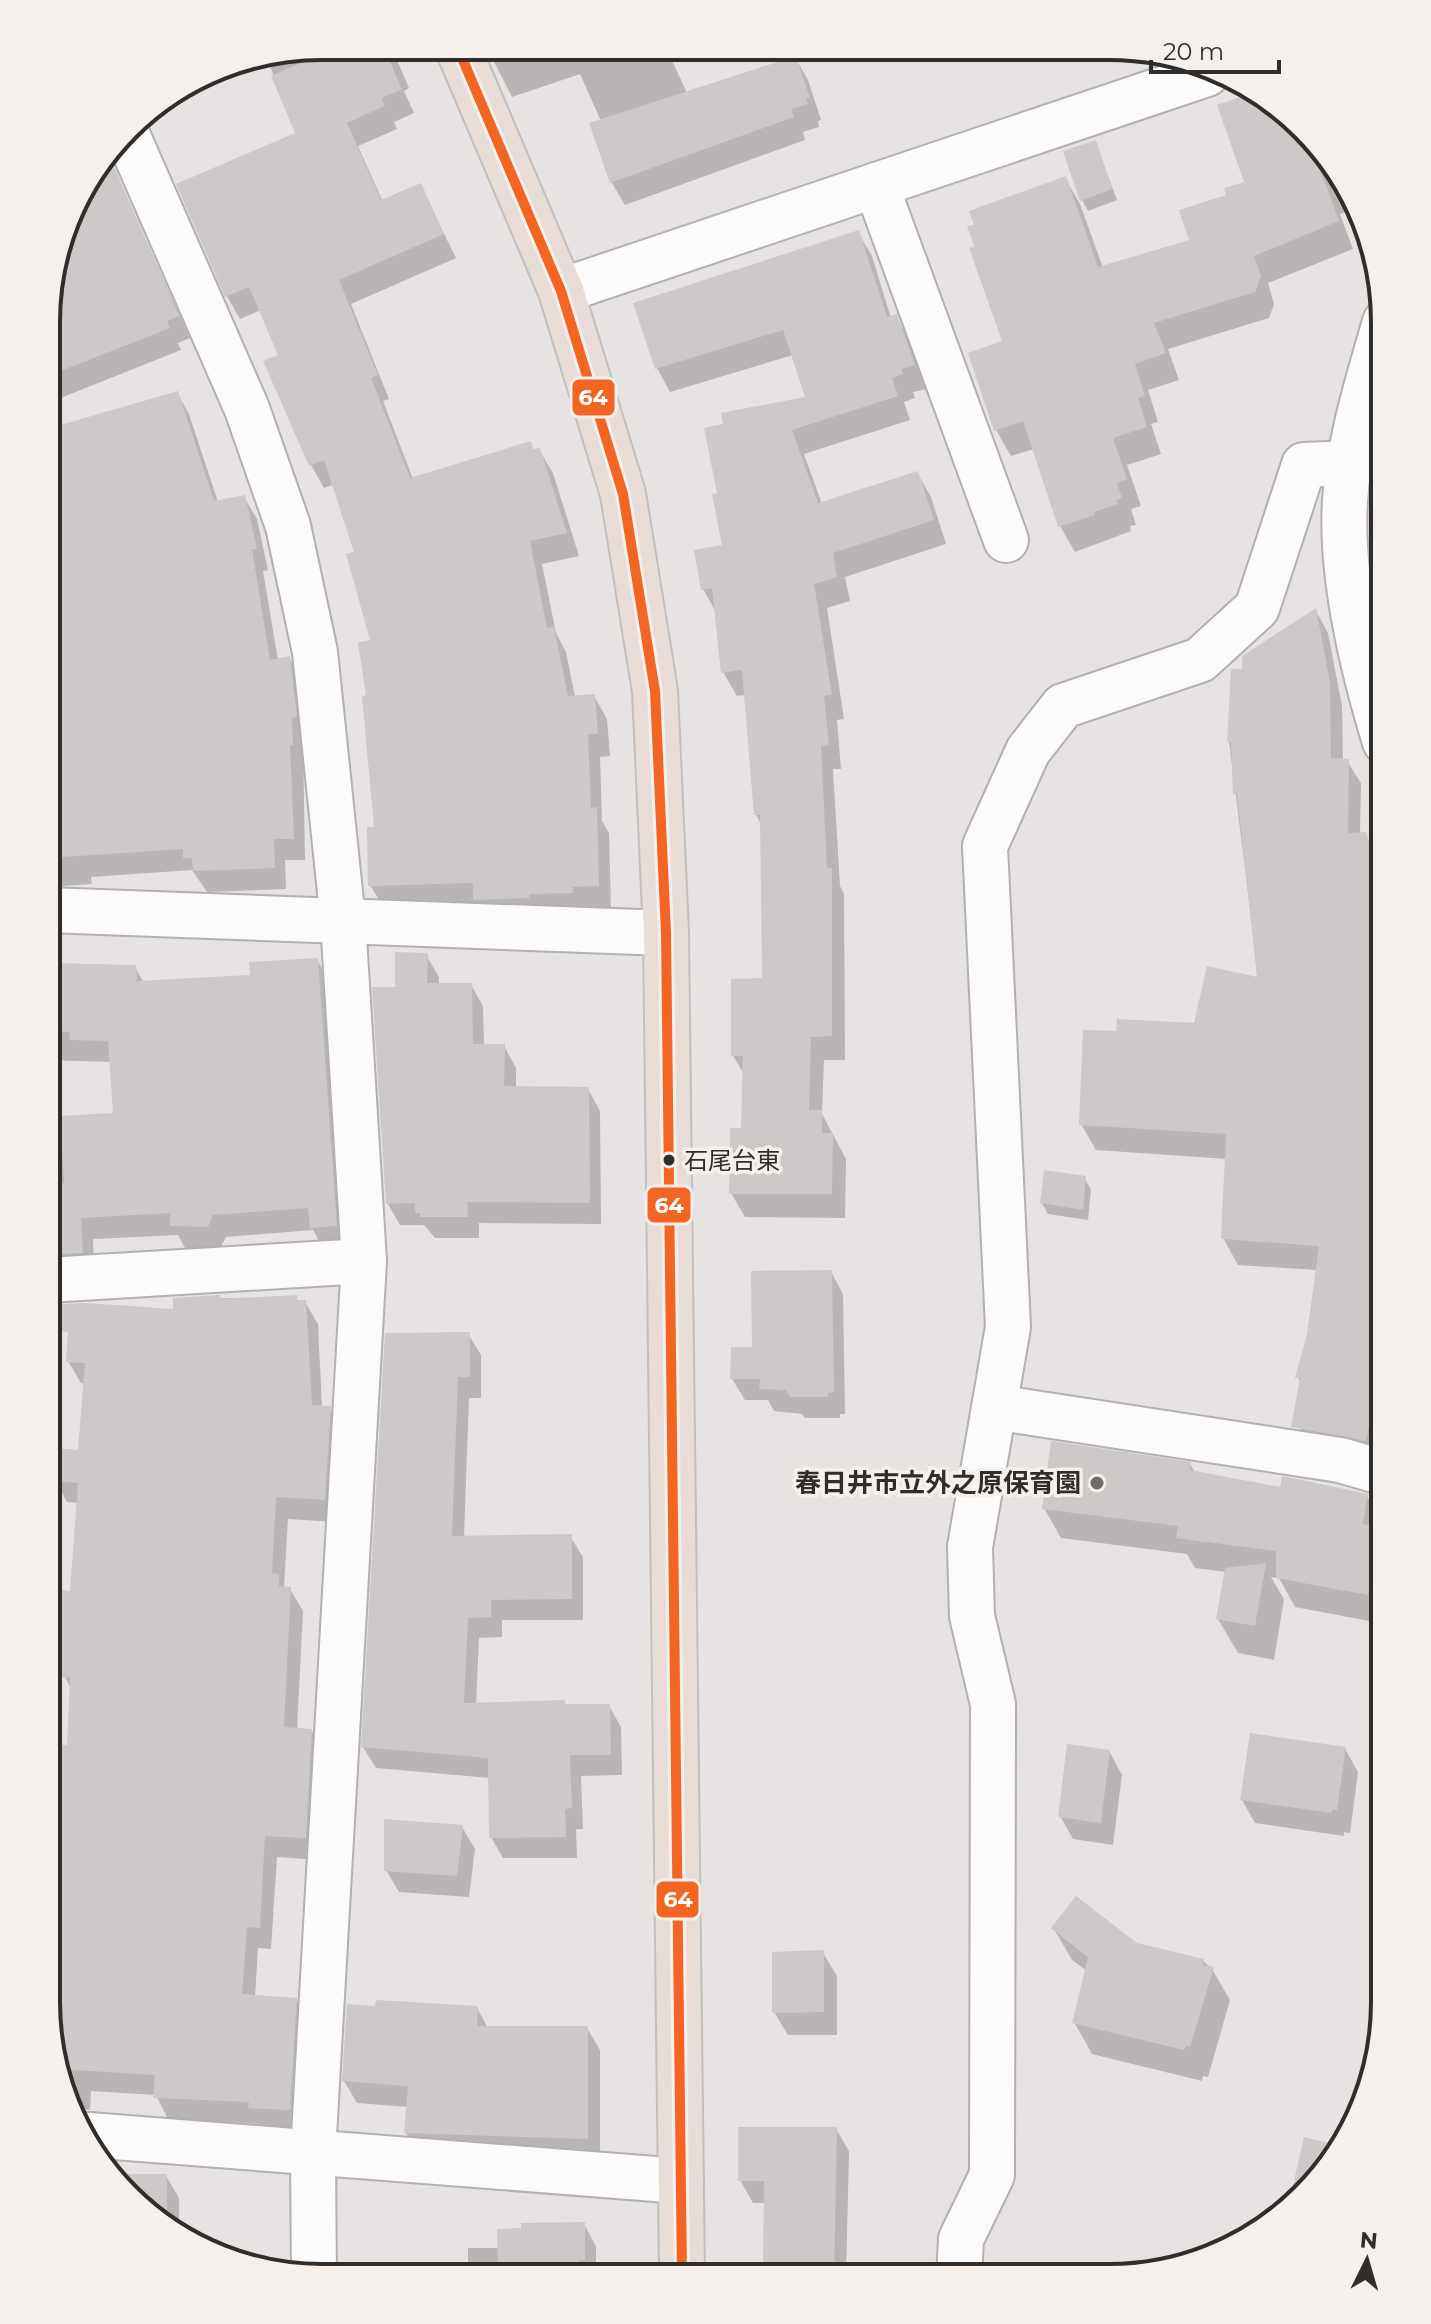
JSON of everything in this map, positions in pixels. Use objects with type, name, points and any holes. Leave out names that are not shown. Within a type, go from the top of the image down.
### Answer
[{"type":"main road","points":[[463,60],[561,291],[626,509],[655,691],[666,933],[682,2264]]},
{"type":"street","points":[[561,291],[1199,77]]},
{"type":"street","points":[[131,143],[247,409],[288,526],[315,652],[343,921],[364,1261],[313,2153],[314,2264]]},
{"type":"street","points":[[876,185],[1006,540]]},
{"type":"street","points":[[1371,370],[1357,418],[1345,503],[1356,634],[1371,689]]},
{"type":"street","points":[[960,2264],[961,2239],[992,2175],[993,1704],[972,1616],[970,1547],[1008,1327],[985,846],[1028,751],[1063,706],[1200,660],[1257,608],[1304,465],[1350,463]]},
{"type":"street","points":[[60,910],[666,933]]},
{"type":"street","points":[[60,1279],[364,1261]]},
{"type":"street","points":[[994,1407],[1340,1460],[1370,1469]]},
{"type":"street","points":[[97,2136],[681,2181]]},
{"type":"building","points":[[389,60],[402,89],[382,98],[385,106],[347,123],[381,200],[421,183],[444,234],[339,280],[378,375],[371,378],[410,478],[531,441],[533,449],[540,448],[567,533],[530,541],[547,628],[554,627],[568,696],[595,694],[598,734],[588,734],[591,808],[597,807],[599,886],[573,887],[573,893],[529,894],[529,898],[473,900],[473,883],[368,886],[367,827],[374,827],[362,696],[366,695],[358,643],[370,640],[346,554],[354,552],[324,460],[309,466],[263,361],[278,355],[249,287],[225,297],[176,184],[295,133],[271,76],[306,61]]},
{"type":"building","points":[[784,60],[797,60],[810,98],[806,99],[808,104],[791,109],[794,117],[610,183],[589,123]]},
{"type":"building","points":[[1242,96],[1294,137],[1319,165],[1339,221],[1254,256],[1261,276],[1255,292],[1154,323],[1166,353],[1135,364],[1145,396],[1138,398],[1147,427],[1113,438],[1127,479],[1117,483],[1122,498],[1116,500],[1118,504],[1094,512],[1095,515],[1058,527],[1023,421],[994,431],[968,353],[1002,341],[969,248],[974,246],[967,226],[974,225],[969,211],[1066,176],[1098,267],[1189,240],[1179,210],[1226,195],[1224,188],[1244,182],[1217,105]]},
{"type":"building","points":[[1096,140],[1112,189],[1080,201],[1063,151]]},
{"type":"building","points":[[113,165],[179,316],[167,321],[170,328],[60,371],[60,322],[65,271],[80,222],[95,191]]},
{"type":"building","points":[[859,230],[887,317],[897,314],[915,365],[901,369],[903,374],[892,378],[898,396],[792,430],[818,503],[918,471],[934,520],[833,553],[837,577],[814,584],[832,695],[824,696],[829,745],[821,746],[827,868],[832,868],[832,1036],[811,1037],[809,1110],[822,1110],[822,1133],[833,1133],[832,1194],[729,1194],[730,1128],[741,1128],[743,1056],[731,1056],[731,979],[762,978],[760,815],[754,815],[742,670],[721,673],[712,588],[701,590],[694,550],[722,545],[712,494],[717,493],[704,428],[723,424],[721,413],[805,397],[783,330],[655,369],[633,303]]},
{"type":"building","points":[[178,391],[214,501],[245,495],[257,549],[252,549],[270,660],[290,656],[297,717],[292,718],[293,745],[290,745],[294,839],[274,839],[275,868],[193,871],[192,858],[183,858],[183,849],[60,857],[60,425]]},
{"type":"building","points":[[1316,608],[1330,682],[1331,758],[1349,759],[1348,833],[1366,832],[1371,848],[1370,1418],[1366,1441],[1291,1427],[1300,1378],[1295,1378],[1307,1334],[1319,1246],[1221,1239],[1226,1134],[1079,1125],[1083,1030],[1116,1031],[1117,1019],[1194,1023],[1207,966],[1257,977],[1237,794],[1233,794],[1231,742],[1227,742],[1231,669],[1242,669],[1242,656]]},
{"type":"building","points":[[395,952],[428,953],[427,983],[472,983],[473,1044],[505,1044],[504,1086],[589,1087],[590,1203],[467,1202],[468,1217],[420,1217],[420,1213],[415,1213],[415,1203],[386,1204],[372,987],[395,987]]},
{"type":"building","points":[[318,958],[337,1226],[310,1228],[308,1208],[213,1215],[208,1227],[170,1226],[170,1213],[81,1218],[83,1253],[60,1254],[60,1182],[64,1183],[60,1116],[113,1113],[108,1041],[69,1040],[70,1032],[60,1032],[60,963],[136,965],[137,981],[250,975],[249,962]]},
{"type":"building","points":[[1044,1170],[1086,1176],[1083,1210],[1040,1203]]},
{"type":"building","points":[[832,1270],[834,1392],[828,1393],[828,1397],[790,1397],[786,1390],[759,1389],[760,1379],[730,1379],[731,1347],[752,1347],[751,1271]]},
{"type":"building","points":[[297,1295],[297,1300],[306,1300],[312,1405],[331,1406],[325,1500],[276,1497],[272,1573],[279,1574],[279,1586],[291,1587],[284,1727],[312,1729],[306,1838],[265,1836],[260,1928],[247,1927],[242,1994],[297,1998],[290,2110],[248,2108],[249,2102],[153,2098],[155,2075],[70,2070],[62,2036],[60,1744],[67,1745],[70,1678],[61,1677],[60,1669],[60,1590],[70,1591],[78,1483],[60,1482],[60,1448],[78,1450],[85,1363],[66,1362],[68,1332],[60,1331],[60,1304],[173,1309],[173,1298]]},
{"type":"building","points":[[470,1332],[470,1377],[458,1377],[452,1536],[572,1534],[572,1599],[491,1600],[491,1617],[468,1618],[464,1703],[565,1700],[565,1704],[610,1704],[611,1755],[570,1755],[572,1808],[565,1809],[566,1837],[489,1838],[488,1758],[361,1747],[385,1333]]},
{"type":"building","points":[[1051,1441],[1191,1462],[1190,1470],[1280,1487],[1282,1476],[1368,1494],[1363,1524],[1370,1525],[1368,1595],[1276,1578],[1276,1551],[1176,1538],[1178,1526],[1042,1509]]},
{"type":"building","points":[[1266,1563],[1255,1626],[1216,1619],[1225,1568]]},
{"type":"building","points":[[1250,1733],[1346,1747],[1337,1810],[1332,1810],[1332,1813],[1240,1800]]},
{"type":"building","points":[[1067,1744],[1110,1750],[1101,1823],[1058,1817]]},
{"type":"building","points":[[384,1819],[463,1825],[457,1876],[384,1871]]},
{"type":"building","points":[[1076,1896],[1137,1943],[1204,1959],[1203,1965],[1214,1967],[1190,2047],[1186,2045],[1184,2050],[1072,2023],[1088,1957],[1051,1928]]},
{"type":"building","points":[[824,1950],[824,2012],[772,2013],[772,1952]]},
{"type":"building","points":[[376,2000],[478,2006],[477,2026],[588,2026],[588,2139],[404,2133],[408,2086],[342,2081],[347,2004],[375,2006]]},
{"type":"building","points":[[738,2127],[837,2127],[834,2264],[763,2263],[764,2181],[738,2181]]},
{"type":"building","points":[[1304,2137],[1329,2143],[1306,2175],[1292,2189]]},
{"type":"building","points":[[126,2174],[167,2174],[167,2213]]},
{"type":"building","points":[[585,2222],[585,2260],[579,2260],[579,2264],[498,2264],[497,2229],[521,2228],[521,2223]]},
{"type":"transit line","name":"64","points":[[463,60],[561,291],[623,494],[655,691],[666,933],[682,2264]]},
{"type":"place","name":"石尾台東","points":[[669,1160]]},
{"type":"place","name":"春日井市立外之原保育園","points":[[1097,1483]]}]
